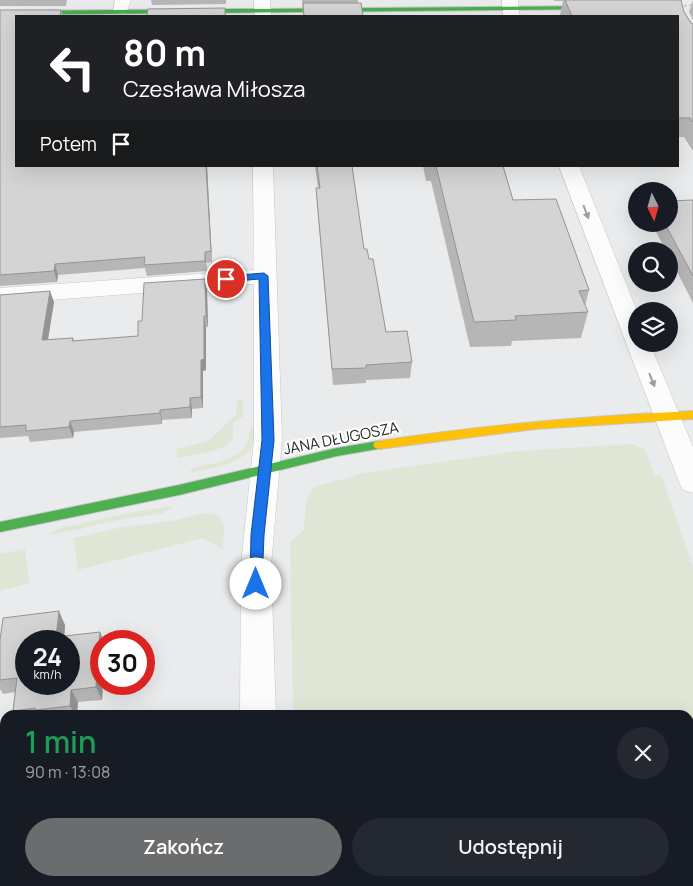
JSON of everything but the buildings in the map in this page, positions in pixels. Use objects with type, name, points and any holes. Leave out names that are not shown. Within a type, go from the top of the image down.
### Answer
[{"type":"street","points":[[0,13],[122,6],[262,9],[611,6]]},
{"type":"street","points":[[258,710],[256,565],[266,468],[268,424],[262,167]]},
{"type":"street","points":[[569,167],[628,319]]},
{"type":"street","points":[[0,296],[264,276]]},
{"type":"street","points":[[643,352],[680,416],[693,482]]},
{"type":"street","name":"JANA DŁUGOSZA","points":[[0,527],[179,490],[337,452],[452,433],[607,418],[680,416]]},
{"type":"green space","points":[[243,400],[243,417],[233,423],[233,438],[228,444],[215,450],[178,458],[176,449],[208,441],[236,415],[237,401]]},
{"type":"green space","points":[[255,424],[255,439],[252,447],[237,460],[217,467],[189,473],[193,468],[222,461],[238,453],[249,439],[250,428]]},
{"type":"green space","points":[[633,444],[645,450],[655,475],[661,475],[693,567],[693,710],[293,710],[290,542],[304,530],[306,500],[314,487],[364,473],[519,451]]},
{"type":"green space","points":[[172,506],[164,513],[124,519],[50,535],[57,529],[123,514]]},
{"type":"green space","points":[[205,513],[213,514],[222,520],[224,530],[222,549],[203,538],[78,570],[74,538],[122,527],[173,521]]},
{"type":"green space","points":[[25,549],[29,583],[0,591],[0,554]]},
{"type":"traffic: fast","points":[[0,13],[598,7]]},
{"type":"traffic: fast","points":[[0,527],[179,490],[337,452],[379,445]]},
{"type":"traffic: slow","points":[[379,445],[535,425],[693,415]]},
{"type":"route","points":[[226,279],[264,276],[268,440],[258,535],[256,584]]}]
